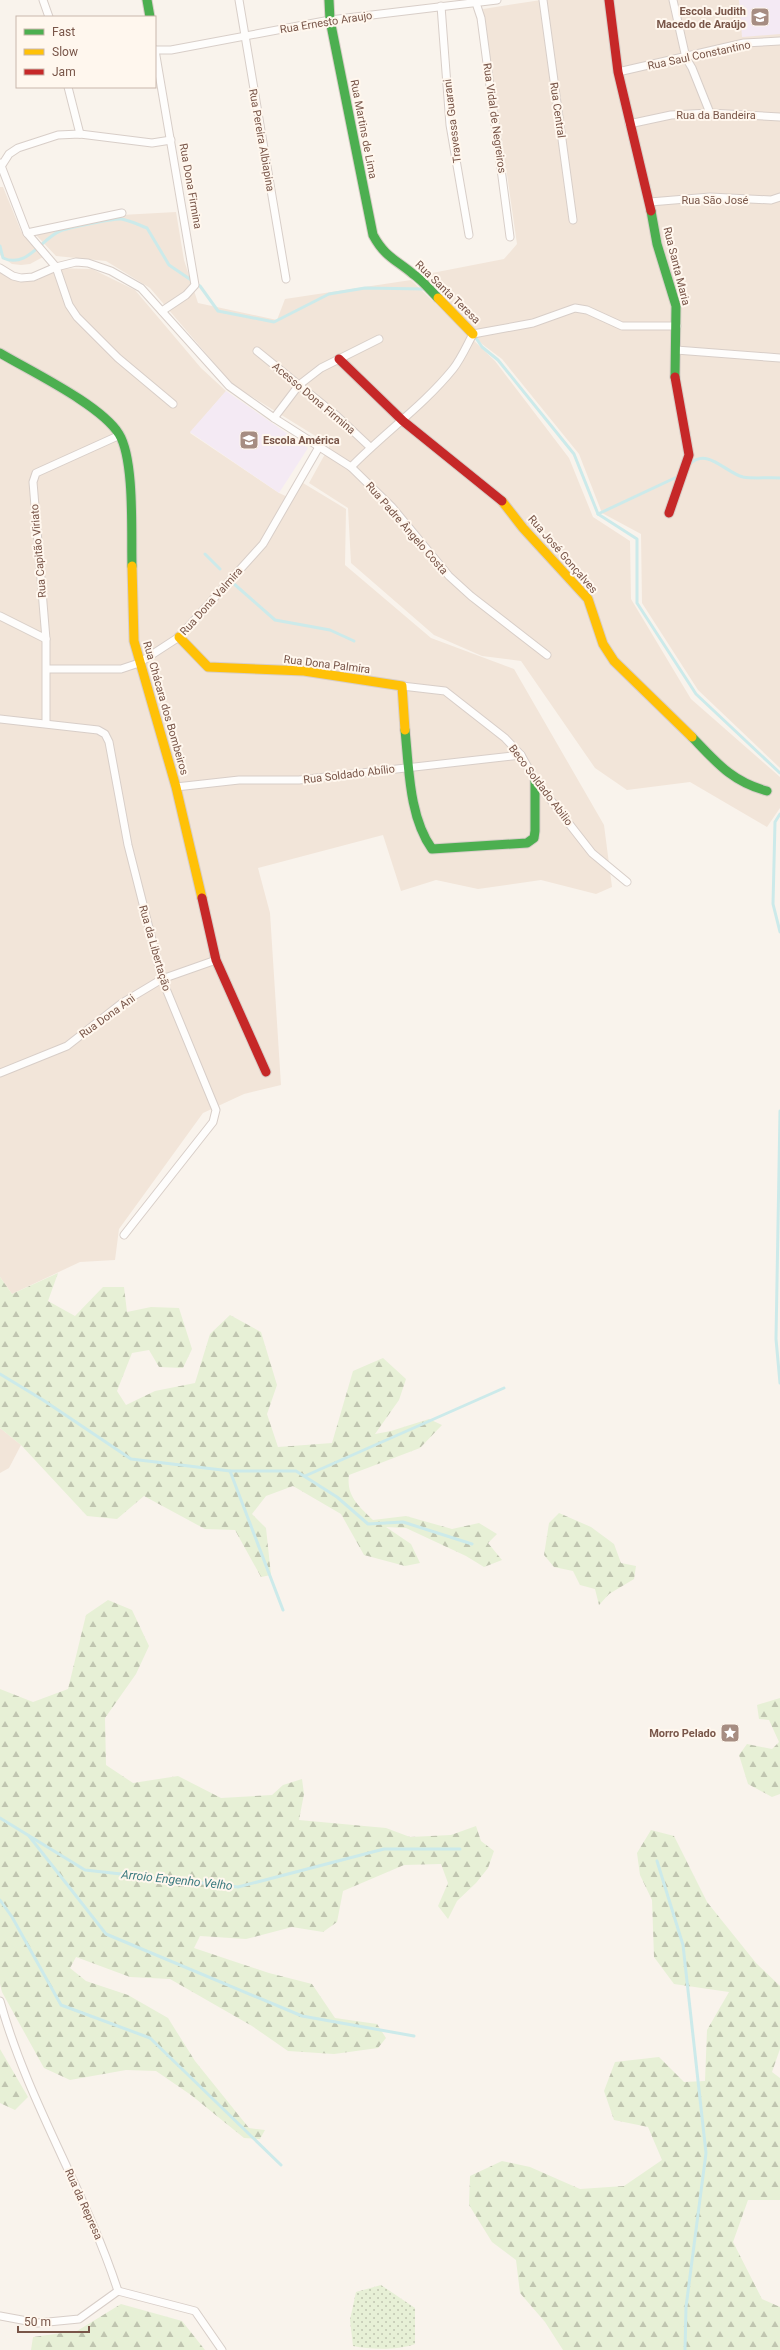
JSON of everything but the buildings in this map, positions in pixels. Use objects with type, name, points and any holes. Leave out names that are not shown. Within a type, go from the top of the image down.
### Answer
[{"type":"street","points":[[44,0],[49,16]]},
{"type":"street","points":[[147,0],[150,16]]},
{"type":"street","name":"Rua Pereira Albiapina","points":[[239,0],[286,279]]},
{"type":"street","name":"Rua Martins de Lima","points":[[329,0],[330,20],[373,235],[381,250],[389,258]]},
{"type":"street","name":"Rua Ernesto Araujo","points":[[156,50],[171,50],[330,20],[475,1],[497,0]]},
{"type":"street","name":"Rua Central","points":[[543,0],[573,220]]},
{"type":"street","name":"Rua Santa Maria","points":[[609,0],[618,72],[629,124],[650,202],[657,244],[676,306],[677,326],[675,378],[689,455],[669,513]]},
{"type":"street","points":[[673,0],[686,58],[692,68],[710,113]]},
{"type":"street","name":"Rua Vidal de Negreiros","points":[[475,1],[481,18],[510,237]]},
{"type":"street","name":"Travessa Guarani","points":[[441,6],[450,125],[469,235]]},
{"type":"street","name":"Rua Saul Constantino","points":[[618,72],[686,58],[744,43],[780,41]]},
{"type":"street","name":"Rua Dona Firmina","points":[[156,56],[194,282],[186,295],[162,311]]},
{"type":"street","points":[[68,88],[80,134]]},
{"type":"street","name":"Rua da Bandeira","points":[[629,124],[672,115],[710,113],[780,117]]},
{"type":"street","points":[[171,140],[146,143],[80,134],[58,135],[18,148],[9,154],[0,166],[27,233],[56,267],[69,305],[77,317],[118,358],[173,404]]},
{"type":"street","name":"Rua São José","points":[[650,202],[710,197],[771,200],[780,197]]},
{"type":"street","points":[[27,233],[122,213]]},
{"type":"street","name":"Rua Santa Teresa","points":[[389,258],[414,274],[473,334],[533,323],[575,308],[587,310],[622,326],[677,326]]},
{"type":"street","name":"Rua Padre Ângelo Costa","points":[[0,268],[13,276],[21,278],[33,277],[56,267],[76,262],[88,263],[111,271],[141,288],[229,386],[274,418],[350,467],[392,507],[449,576],[470,596],[547,655]]},
{"type":"street","points":[[350,467],[370,447],[403,421],[454,368],[473,334]]},
{"type":"street","points":[[274,418],[299,385],[321,368],[379,339]]},
{"type":"street","points":[[676,350],[780,358]]},
{"type":"street","name":"Acesso Dona Firmina","points":[[257,351],[337,416],[370,447]]},
{"type":"street","name":"Rua Chácara dos Bombeiros","points":[[0,353],[100,412],[120,435],[130,472],[134,641],[139,663],[176,787],[216,960],[266,1072]]},
{"type":"street","name":"Rua José Gonçalves","points":[[338,359],[403,421],[499,497],[523,528],[588,599],[603,644],[614,661],[693,738],[713,760],[747,786],[767,791]]},
{"type":"street","name":"Rua Capitão Viriato","points":[[46,723],[46,639],[33,482],[36,473],[120,435]]},
{"type":"street","name":"Rua Dona Valmira","points":[[46,669],[121,669],[139,663],[179,637],[263,544],[319,447]]},
{"type":"street","points":[[0,616],[46,639]]},
{"type":"street","name":"Rua Dona Palmira","points":[[179,637],[208,667],[304,671],[402,686]]},
{"type":"street","points":[[402,686],[409,766],[419,822],[426,844],[432,849],[527,844],[534,838],[535,831],[534,780]]},
{"type":"street","name":"Beco Soldado Abilio","points":[[402,686],[445,691],[454,696],[505,738],[521,755],[534,780],[592,853],[627,882]]},
{"type":"street","name":"Rua da Libertação","points":[[0,719],[98,730],[105,734],[110,742],[128,845],[162,979],[216,1110],[213,1122],[124,1235]]},
{"type":"street","name":"Rua Soldado Abílio","points":[[176,787],[239,780],[299,780],[409,766],[521,755]]},
{"type":"street","name":"Rua Dona Ani","points":[[0,1073],[67,1046],[122,1003],[162,979],[216,960]]},
{"type":"street","name":"Rua da Represa","points":[[0,2001],[14,2046],[106,2254],[118,2290]]},
{"type":"street","points":[[0,2316],[38,2323],[79,2319],[118,2290],[195,2311],[222,2350]]},
{"type":"shaded area","points":[[541,0],[780,0],[780,768],[698,690],[642,603],[641,534],[602,513],[579,454],[502,359],[482,344],[424,280],[432,273],[504,259],[517,244],[483,9]]},
{"type":"shaded area","name":"Escola Judith Macedo de Araújo","points":[[739,0],[780,0],[780,34],[742,37]]},
{"type":"shaded area","points":[[0,187],[3,187],[21,231],[43,257],[30,264],[12,264],[0,255]]},
{"type":"shaded area","points":[[176,212],[184,260],[198,303],[277,320],[285,299],[411,280],[495,361],[569,458],[593,517],[630,541],[631,599],[691,699],[780,777],[780,808],[767,827],[690,782],[627,790],[595,768],[521,661],[482,656],[434,635],[351,563],[348,508],[309,483],[330,445],[233,385],[150,288],[106,261],[56,256],[36,235],[103,216]]},
{"type":"shaded area","points":[[50,268],[92,269],[135,290],[201,368],[226,391],[190,433],[279,493],[292,499],[303,483],[346,509],[345,565],[431,638],[514,669],[604,825],[612,887],[596,894],[541,880],[478,889],[436,880],[401,891],[383,835],[258,868],[270,913],[281,1085],[244,1094],[203,1113],[119,1229],[115,1260],[80,1262],[12,1294],[0,1277],[0,271],[19,281],[38,280]]},
{"type":"shaded area","name":"Escola América","points":[[226,391],[308,448],[279,493],[190,432]]},
{"type":"shaded area","points":[[0,1428],[21,1445],[9,1468],[0,1473]]},
{"type":"green space","points":[[58,1273],[48,1301],[75,1316],[103,1287],[124,1287],[127,1312],[151,1307],[179,1308],[192,1349],[183,1368],[159,1367],[149,1350],[132,1353],[117,1391],[126,1405],[155,1391],[195,1383],[210,1334],[230,1315],[261,1332],[277,1385],[267,1414],[278,1447],[332,1443],[353,1371],[383,1358],[406,1379],[399,1400],[375,1434],[391,1431],[429,1419],[442,1425],[420,1448],[349,1475],[352,1495],[363,1510],[373,1520],[406,1516],[452,1529],[479,1523],[497,1534],[488,1543],[502,1560],[484,1567],[466,1556],[406,1528],[386,1527],[411,1544],[420,1563],[405,1566],[364,1555],[341,1514],[293,1486],[266,1496],[252,1514],[266,1528],[271,1575],[261,1577],[235,1530],[205,1529],[144,1496],[117,1519],[87,1516],[21,1445],[0,1428],[0,1277],[12,1294]]},
{"type":"green space","points":[[559,1513],[591,1527],[614,1544],[621,1563],[636,1566],[634,1579],[609,1594],[599,1605],[595,1589],[580,1585],[573,1571],[554,1567],[544,1555],[549,1523]]},
{"type":"green space","points":[[108,1600],[132,1610],[149,1646],[136,1674],[105,1718],[106,1765],[133,1783],[178,1776],[221,1798],[272,1795],[283,1785],[302,1779],[304,1794],[299,1820],[386,1828],[410,1837],[451,1835],[476,1826],[481,1841],[494,1851],[488,1868],[476,1883],[457,1901],[448,1919],[438,1906],[448,1883],[441,1864],[404,1865],[343,1891],[337,1922],[323,1932],[292,1927],[246,1939],[200,1936],[194,1948],[269,1973],[312,1984],[335,2018],[377,2024],[386,2038],[378,2048],[334,2054],[288,2051],[252,2026],[170,1979],[130,1977],[76,1957],[70,1968],[86,1981],[128,1995],[168,2018],[195,2061],[249,2128],[265,2130],[260,2139],[244,2138],[191,2095],[156,2071],[126,2070],[70,2080],[44,2068],[2,1992],[0,1984],[0,1689],[33,1702],[68,1689],[86,1615]]},
{"type":"green space","points":[[780,1698],[780,1794],[772,1797],[748,1784],[739,1755],[747,1744],[772,1749],[779,1742],[769,1720],[759,1719],[757,1705]]},
{"type":"green space","points":[[651,1830],[674,1836],[707,1902],[756,1963],[780,1986],[780,2049],[772,2072],[780,2078],[780,2200],[748,2200],[733,2242],[762,2299],[780,2307],[780,2350],[563,2350],[545,2322],[520,2293],[516,2260],[492,2242],[469,2205],[470,2176],[502,2161],[530,2167],[580,2189],[624,2186],[662,2160],[648,2127],[614,2120],[604,2091],[615,2062],[659,2057],[684,2082],[705,2081],[707,2030],[729,1992],[674,1984],[654,1957],[652,1900],[640,1875],[637,1853]]},
{"type":"green space","points":[[0,2049],[28,2097],[15,2110],[0,2103]]},
{"type":"green space","points":[[381,2285],[415,2308],[415,2344],[385,2349],[353,2346],[350,2320],[356,2292]]},
{"type":"green space","points":[[121,2304],[182,2321],[205,2350],[31,2350],[33,2337],[77,2331]]},
{"type":"waterway","points":[[0,246],[3,258],[19,260],[33,252],[60,231],[110,220],[127,220],[147,228],[169,265],[200,286],[218,311],[274,322],[329,294],[365,288],[424,289]]},
{"type":"waterway","points":[[474,335],[482,347],[498,360],[574,454],[598,514],[637,539],[637,603],[696,694],[780,773]]},
{"type":"waterway","points":[[690,464],[703,458],[743,477],[780,478]]},
{"type":"waterway","points":[[598,514],[679,476]]},
{"type":"waterway","points":[[205,554],[220,569]]},
{"type":"waterway","points":[[233,583],[275,620],[330,630],[354,641]]},
{"type":"waterway","points":[[780,814],[775,822],[773,904],[780,932]]},
{"type":"waterway","points":[[780,1111],[776,1339],[780,1383]]},
{"type":"waterway","points":[[0,1374],[43,1400],[131,1459],[230,1471],[296,1471],[337,1497],[368,1524],[403,1522],[472,1544]]},
{"type":"waterway","points":[[305,1476],[504,1388]]},
{"type":"waterway","points":[[230,1471],[283,1610]]},
{"type":"waterway","name":"Arroio Engenho Velho","points":[[0,1818],[85,1870],[238,1887],[384,1849],[460,1849]]},
{"type":"waterway","points":[[29,1836],[106,1934],[302,2016],[414,2036]]},
{"type":"waterway","points":[[657,1861],[683,1945],[706,2153],[686,2307],[685,2350]]},
{"type":"waterway","points":[[0,1900],[12,1917],[61,2005],[150,2038],[281,2165]]},
{"type":"traffic: fast","points":[[147,0],[150,16]]},
{"type":"traffic: fast","points":[[329,0],[330,20],[373,235],[386,253],[420,279],[438,298]]},
{"type":"traffic: fast","points":[[651,211],[657,244],[676,306],[675,377]]},
{"type":"traffic: fast","points":[[0,353],[47,379],[82,401],[110,423],[119,434],[128,461],[130,479],[132,566]]},
{"type":"traffic: fast","points":[[405,730],[409,776],[414,807],[424,836],[432,849],[527,843],[534,838],[535,831],[535,780]]},
{"type":"traffic: fast","points":[[692,737],[717,763],[734,777],[767,791]]},
{"type":"traffic: slow","points":[[438,298],[473,334]]},
{"type":"traffic: slow","points":[[502,501],[523,528],[588,599],[603,644],[614,661],[692,737]]},
{"type":"traffic: slow","points":[[132,566],[134,641],[176,787],[202,898]]},
{"type":"traffic: slow","points":[[179,637],[208,667],[304,671],[402,686],[405,730]]},
{"type":"traffic: jam","points":[[609,0],[618,72],[651,211]]},
{"type":"traffic: jam","points":[[339,359],[403,421],[502,501]]},
{"type":"traffic: jam","points":[[669,513],[689,455],[675,377]]},
{"type":"traffic: jam","points":[[202,898],[216,960],[266,1072]]},
{"type":"place","name":"Escola Judith Macedo de Araújo","points":[[760,17]]},
{"type":"place","name":"Escola América","points":[[249,440]]},
{"type":"place","name":"Morro Pelado","points":[[730,1733]]}]
